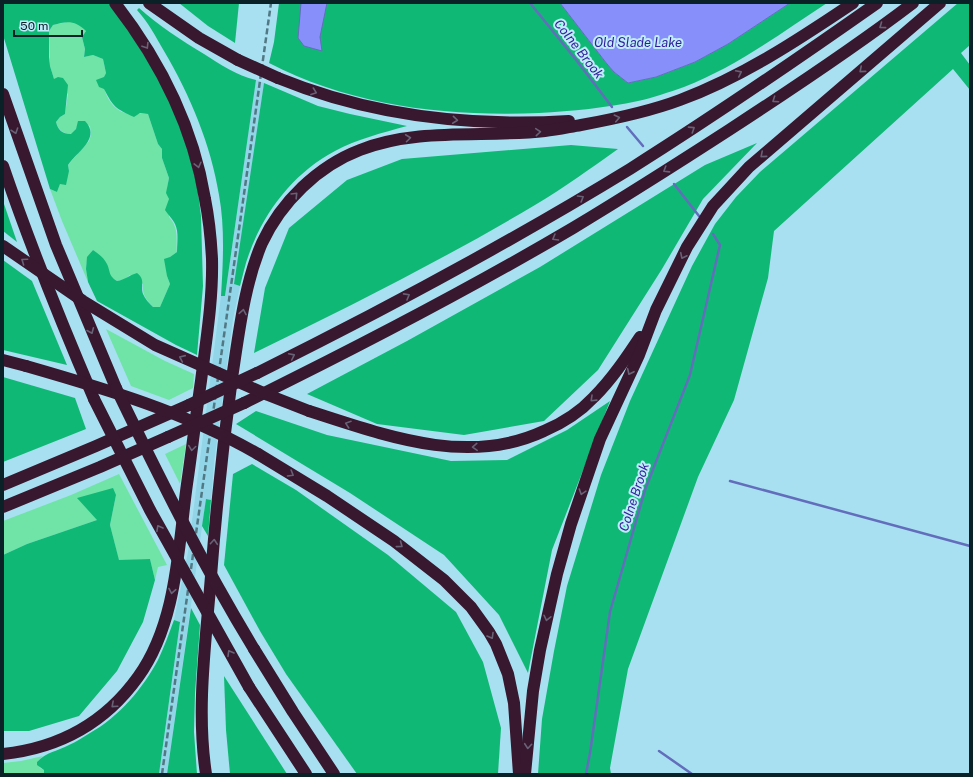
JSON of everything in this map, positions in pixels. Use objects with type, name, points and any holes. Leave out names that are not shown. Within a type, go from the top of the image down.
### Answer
[{"type":"highway","points":[[3,754],[38,748],[61,740],[82,729],[119,700],[138,677],[150,656],[161,633],[172,593],[205,347],[212,262],[210,237],[202,182],[182,115],[159,67],[132,25],[115,3]]},
{"type":"highway","points":[[149,3],[194,35],[238,60],[278,78],[320,94],[380,110],[455,120],[490,122],[573,121],[579,125]]},
{"type":"highway","points":[[206,774],[202,741],[203,686],[223,445],[236,350],[245,298],[255,263],[268,231],[287,204],[310,180],[336,162],[359,150],[372,146],[400,139],[425,136],[535,133],[551,131],[638,113],[677,101],[704,90],[768,57],[853,3]]},
{"type":"highway","points":[[3,484],[70,457],[189,405],[257,373],[399,301],[507,242],[573,203],[717,113],[877,3]]},
{"type":"highway","points":[[3,507],[168,438],[244,403],[363,343],[476,283],[573,227],[690,155],[853,47],[913,3]]},
{"type":"highway","points":[[3,246],[83,301],[155,345],[268,396],[308,411],[374,432],[436,446],[477,448],[522,440],[562,422],[576,413],[594,398],[624,362],[656,310],[687,247],[713,206],[730,186],[749,167],[940,3]]},
{"type":"highway","points":[[3,94],[56,245],[116,388],[170,497],[225,599],[292,712],[334,774]]},
{"type":"highway","points":[[3,166],[61,321],[94,399],[150,510],[249,687],[306,774]]},
{"type":"highway","points":[[526,774],[533,691],[540,650],[564,549],[573,517],[600,439],[639,355],[656,310]]},
{"type":"highway","points":[[3,360],[114,392],[175,413],[234,440],[334,500],[394,541],[444,580],[471,607],[486,627],[496,644],[502,659],[512,688],[516,721],[519,774]]},
{"type":"shaded area","points":[[256,80],[264,83],[235,284],[240,286],[233,319],[214,463],[211,500],[206,499],[167,774],[159,774],[180,622],[174,620],[188,552],[221,296],[225,296]]},
{"type":"green space","points":[[3,3],[108,3],[127,28],[163,85],[185,139],[197,184],[201,216],[203,286],[197,355],[97,301],[88,282],[86,269],[87,257],[93,250],[104,260],[111,275],[117,281],[137,273],[142,280],[143,294],[153,307],[160,307],[170,284],[164,259],[177,252],[177,230],[174,222],[165,210],[169,199],[166,193],[169,178],[162,158],[162,149],[158,144],[148,114],[140,113],[134,117],[123,112],[113,104],[104,89],[99,87],[96,80],[104,77],[106,73],[103,59],[93,55],[84,57],[85,49],[82,37],[86,31],[82,27],[71,22],[53,25],[49,31],[50,66],[54,79],[58,77],[63,78],[68,85],[65,114],[56,122],[57,125],[63,132],[71,134],[76,129],[78,121],[85,121],[89,127],[90,133],[86,144],[68,165],[69,171],[66,185],[60,184],[57,192],[50,189],[3,35]]},
{"type":"green space","points":[[179,3],[239,3],[235,43],[208,26]]},
{"type":"green space","points":[[279,3],[560,3],[607,64],[614,72],[628,83],[656,77],[695,62],[728,44],[790,3],[827,3],[740,60],[684,87],[638,101],[614,106],[539,113],[504,114],[435,110],[401,106],[367,99],[333,90],[301,78],[269,63],[274,42]]},
{"type":"green space","points":[[958,3],[970,3],[970,45],[961,53],[970,65],[970,90],[953,69],[774,231],[768,278],[734,400],[698,477],[628,669],[610,768],[611,774],[538,774],[542,719],[567,586],[601,475],[630,401],[692,266],[715,224],[736,197],[760,172]]},
{"type":"green space","points":[[139,8],[154,21],[216,62],[235,72],[256,80],[225,296],[221,296],[223,246],[221,207],[211,158],[191,103],[174,68],[155,35],[137,10]]},
{"type":"green space","points":[[71,21],[80,24],[86,31],[82,37],[85,49],[84,57],[93,55],[103,59],[106,73],[104,78],[105,90],[111,103],[115,108],[126,113],[148,114],[158,144],[162,149],[162,158],[169,178],[167,188],[169,199],[169,217],[176,229],[177,252],[170,257],[167,276],[170,284],[160,307],[153,307],[148,302],[143,291],[143,284],[130,275],[124,280],[117,281],[110,276],[107,265],[93,250],[87,261],[86,269],[88,282],[50,189],[57,192],[60,184],[69,171],[68,165],[89,141],[91,135],[90,126],[79,121],[72,134],[61,131],[56,122],[65,114],[68,94],[54,79],[50,66],[49,31],[53,25]]},
{"type":"green space","points":[[264,83],[318,106],[407,126],[343,147],[320,160],[294,181],[272,208],[255,238],[240,286],[234,284]]},
{"type":"green space","points":[[757,143],[703,199],[662,269],[598,370],[544,421],[464,435],[377,424],[307,394],[407,341],[540,267],[705,165]]},
{"type":"green space","points":[[571,145],[618,149],[577,178],[501,225],[361,300],[254,353],[265,288],[289,228],[347,180],[402,159]]},
{"type":"green space","points":[[3,201],[17,242],[3,231]]},
{"type":"green space","points":[[3,260],[32,281],[67,365],[3,350]]},
{"type":"green space","points":[[106,329],[165,361],[194,374],[193,388],[169,400],[131,386]]},
{"type":"green space","points":[[3,377],[75,398],[86,429],[3,462]]},
{"type":"green space","points":[[610,401],[552,550],[528,673],[499,615],[444,555],[350,493],[236,424],[256,411],[327,435],[451,461],[507,460],[567,430]]},
{"type":"green space","points":[[186,444],[180,484],[165,454]]},
{"type":"green space","points":[[252,464],[296,490],[388,555],[456,612],[483,662],[501,728],[498,774],[357,774],[286,674],[260,631],[224,565],[233,474]]},
{"type":"green space","points":[[119,474],[167,565],[158,567],[155,580],[150,559],[119,561],[110,525],[116,495],[97,520],[27,544],[3,555],[3,521],[71,495]]},
{"type":"green space","points":[[113,488],[116,495],[110,525],[119,560],[150,559],[155,580],[143,622],[117,671],[79,716],[29,731],[3,731],[3,555],[27,544],[97,520],[77,498]]},
{"type":"green space","points":[[206,499],[211,500],[208,536],[202,526]]},
{"type":"green space","points":[[191,608],[200,625],[194,732],[197,774],[167,774]]},
{"type":"green space","points":[[174,620],[180,622],[159,774],[44,774],[44,770],[37,765],[37,762],[48,754],[74,742],[111,719],[138,691],[158,660]]},
{"type":"green space","points":[[224,676],[287,774],[230,774],[226,730]]},
{"type":"green space","points":[[43,756],[37,762],[40,768],[44,770],[44,774],[3,774],[3,763]]},
{"type":"water","points":[[301,3],[327,3],[320,37],[322,51],[304,46],[298,38]]},
{"type":"water","name":"Old Slade Lake","points":[[560,3],[790,3],[728,44],[695,62],[656,77],[628,83],[614,72],[607,64]]},
{"type":"waterway","name":"Colne Brook","points":[[530,3],[612,107]]},
{"type":"waterway","name":"Colne Brook","points":[[627,127],[643,146]]},
{"type":"waterway","name":"Colne Brook","points":[[674,184],[699,216]]},
{"type":"waterway","name":"Colne Brook","points":[[586,774],[610,612],[645,490],[690,375],[720,245],[713,234]]},
{"type":"waterway","points":[[730,481],[970,546]]},
{"type":"waterway","points":[[659,751],[692,774]]},
{"type":"railway","points":[[162,774],[271,3]]}]
